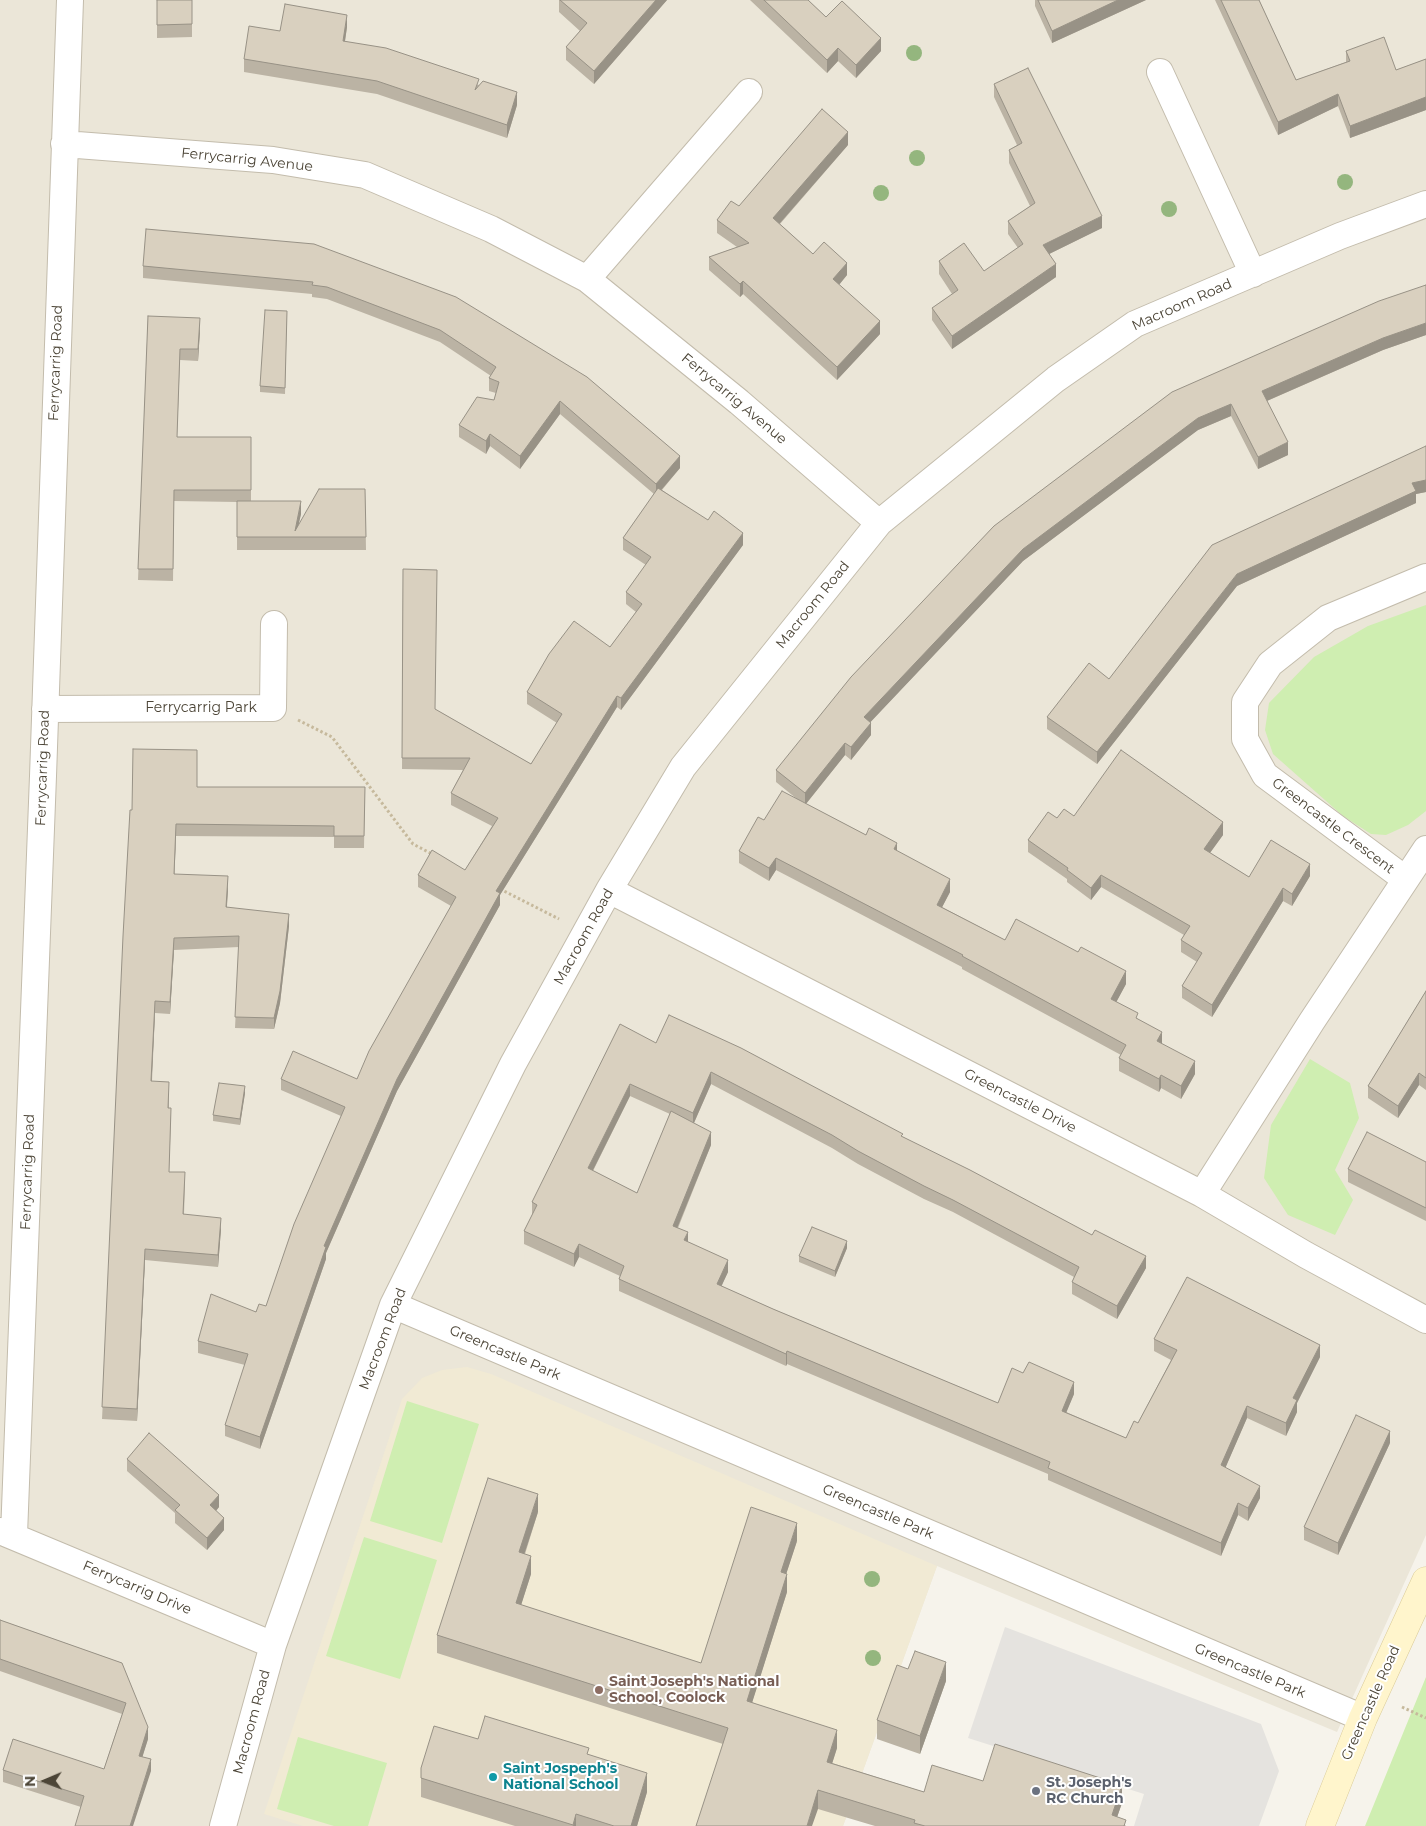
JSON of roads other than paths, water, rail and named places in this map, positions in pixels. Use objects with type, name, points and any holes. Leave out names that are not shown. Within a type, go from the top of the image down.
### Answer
[{"type":"street","name":"Ferrycarrig Road","points":[[7,1533],[44,709],[70,0]]},
{"type":"street","points":[[1160,72],[1253,274]]},
{"type":"street","points":[[587,279],[749,92]]},
{"type":"street","name":"Ferrycarrig Avenue","points":[[64,144],[273,160],[366,175],[491,229],[587,279],[739,402],[879,523]]},
{"type":"street","name":"Macroom Road","points":[[223,1826],[273,1646],[393,1305],[513,1064],[609,890],[683,767],[879,523],[1056,379],[1135,324],[1340,236],[1426,204]]},
{"type":"street","name":"Greencastle Crescent","points":[[1405,879],[1265,775],[1245,739],[1245,702],[1270,664],[1328,618],[1426,577]]},
{"type":"street","name":"Ferrycarrig Park","points":[[44,709],[273,708],[274,624]]},
{"type":"street","name":"Greencastle Crescent","points":[[1202,1194],[1426,848]]},
{"type":"street","name":"Greencastle Drive","points":[[609,890],[1202,1194],[1306,1255],[1426,1320]]},
{"type":"street","name":"Greencastle Park","points":[[393,1305],[1363,1718]]},
{"type":"street","name":"Ferrycarrig Drive","points":[[7,1533],[273,1646]]},
{"type":"street","name":"Greencastle Road","points":[[1320,1826],[1363,1718],[1426,1581]]},
{"type":"place","name":"Saint Joseph's National School, Coolock","points":[[599,1690]]},
{"type":"place","name":"Saint Jospeph's National School","points":[[493,1777]]},
{"type":"place","name":"St. Joseph's RC Church","points":[[1036,1791]]}]
